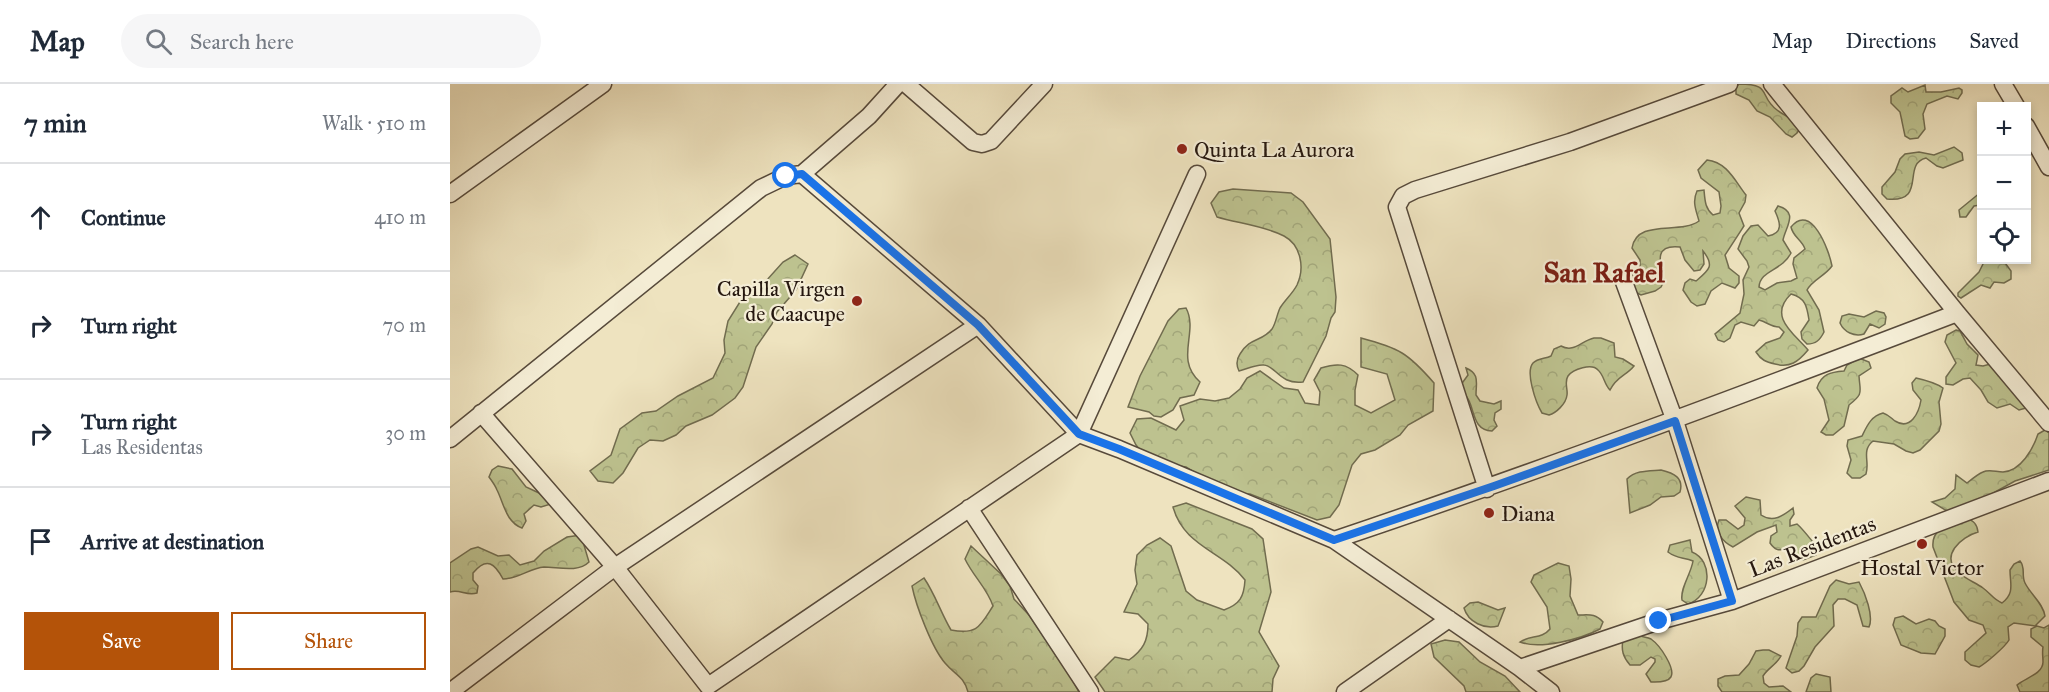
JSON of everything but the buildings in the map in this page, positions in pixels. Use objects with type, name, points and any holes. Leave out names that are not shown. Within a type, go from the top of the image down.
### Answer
[{"type":"street","points":[[450,194],[603,84]]},
{"type":"street","points":[[450,439],[760,188],[786,176],[802,174],[869,116],[898,84]]},
{"type":"street","points":[[906,84],[973,142],[982,144],[991,141],[1044,84]]},
{"type":"street","points":[[1487,489],[1397,207],[1403,196],[1415,190],[1570,142],[1729,84]]},
{"type":"street","points":[[1772,84],[2049,423]]},
{"type":"street","points":[[2003,84],[2014,102]]},
{"type":"street","points":[[2031,135],[2049,167]]},
{"type":"street","points":[[802,174],[978,325],[1079,434],[1334,540],[1520,668],[1551,692]]},
{"type":"street","points":[[481,413],[615,567],[703,689],[1079,434],[1197,174]]},
{"type":"street","points":[[1623,282],[1675,421],[1732,601]]},
{"type":"street","points":[[1334,540],[1487,489],[1675,421],[1957,313]]},
{"type":"street","points":[[450,692],[615,567],[978,325]]},
{"type":"street","name":"Las Residentas","points":[[1520,668],[1659,621],[1732,601],[2049,481]]},
{"type":"street","points":[[969,508],[1090,692]]},
{"type":"street","points":[[1345,692],[1449,619]]},
{"type":"green space","points":[[1739,84],[1757,86],[1761,89],[1771,105],[1801,127],[1797,133],[1792,137],[1786,134],[1770,117],[1757,111],[1749,100],[1736,94],[1736,87]]},
{"type":"green space","points":[[1925,85],[1926,92],[1941,92],[1959,88],[1962,93],[1958,99],[1947,96],[1927,104],[1923,114],[1925,129],[1918,138],[1910,139],[1905,136],[1900,112],[1891,103],[1891,96],[1902,88],[1908,92]]},
{"type":"green space","points":[[1954,147],[1962,153],[1963,160],[1943,168],[1926,158],[1915,168],[1911,189],[1907,195],[1899,199],[1887,199],[1882,194],[1882,187],[1895,172],[1900,159],[1905,154],[1919,152],[1934,155]]},
{"type":"green space","points":[[1707,160],[1725,168],[1746,195],[1739,213],[1744,226],[1725,255],[1729,268],[1739,276],[1739,283],[1735,288],[1722,283],[1711,291],[1705,304],[1697,306],[1691,302],[1683,290],[1685,283],[1690,279],[1696,281],[1707,271],[1709,260],[1703,251],[1704,264],[1700,270],[1694,271],[1685,260],[1680,247],[1671,247],[1662,252],[1660,256],[1664,281],[1661,287],[1641,295],[1635,292],[1630,278],[1640,267],[1640,260],[1632,248],[1642,233],[1660,228],[1691,225],[1699,221],[1695,202],[1697,191],[1704,190],[1707,207],[1713,215],[1720,213],[1719,192],[1701,178],[1698,170]]},
{"type":"green space","points":[[1233,189],[1291,193],[1303,202],[1330,239],[1336,297],[1335,312],[1303,382],[1289,381],[1264,365],[1239,371],[1238,369],[1238,358],[1244,349],[1268,333],[1275,324],[1280,308],[1297,285],[1301,264],[1298,251],[1284,236],[1260,227],[1217,217],[1211,203],[1219,192]]},
{"type":"green space","points":[[1977,195],[1977,206],[1974,206],[1966,217],[1960,217],[1959,210]]},
{"type":"green space","points":[[1778,206],[1790,216],[1783,240],[1791,253],[1782,264],[1763,277],[1759,287],[1765,290],[1777,283],[1797,278],[1793,264],[1794,258],[1805,249],[1791,227],[1798,221],[1805,220],[1818,231],[1832,266],[1807,290],[1819,310],[1824,332],[1817,341],[1807,344],[1802,339],[1801,332],[1809,320],[1803,301],[1791,294],[1784,302],[1782,318],[1808,350],[1797,361],[1785,365],[1766,361],[1756,352],[1766,343],[1780,338],[1784,332],[1779,327],[1759,320],[1754,326],[1741,322],[1735,325],[1730,338],[1724,342],[1718,340],[1715,334],[1740,313],[1744,294],[1743,280],[1749,267],[1738,249],[1743,236],[1751,226],[1758,225],[1768,236],[1777,232],[1779,223],[1775,211]]},
{"type":"green space","points":[[795,255],[808,264],[796,290],[777,312],[772,324],[756,347],[743,387],[735,398],[712,415],[686,426],[676,435],[663,441],[650,440],[638,448],[623,473],[613,483],[598,481],[590,471],[611,455],[620,429],[642,413],[656,411],[678,396],[713,378],[725,353],[724,340],[728,321],[743,297],[766,281],[783,262]]},
{"type":"green space","points":[[1983,264],[2006,264],[2011,271],[2011,279],[2004,283],[1994,282],[1990,288],[1981,285],[1961,298],[1958,296],[1958,293],[1979,272]]},
{"type":"green space","points":[[1186,308],[1190,326],[1189,364],[1192,373],[1200,382],[1194,395],[1180,398],[1173,410],[1161,417],[1128,407],[1140,376],[1168,321],[1179,309]]},
{"type":"green space","points":[[1876,311],[1884,313],[1885,324],[1879,328],[1870,324],[1864,334],[1850,333],[1840,323],[1842,316],[1849,314],[1864,317]]},
{"type":"green space","points":[[1956,330],[1960,331],[1967,344],[1978,355],[1976,365],[1994,363],[2026,408],[2019,410],[2010,404],[1997,408],[1988,402],[1970,378],[1953,385],[1946,384],[1946,377],[1956,363],[1945,342],[1947,335]]},
{"type":"green space","points":[[1361,338],[1394,349],[1417,365],[1434,383],[1433,411],[1408,425],[1400,435],[1375,450],[1361,454],[1352,465],[1339,505],[1330,517],[1317,520],[1250,494],[1236,494],[1223,490],[1186,467],[1158,463],[1145,456],[1130,433],[1137,419],[1151,418],[1176,430],[1184,420],[1180,406],[1200,399],[1215,401],[1229,398],[1240,389],[1247,378],[1260,371],[1284,388],[1298,390],[1305,403],[1319,405],[1320,392],[1314,380],[1321,368],[1332,365],[1345,366],[1358,375],[1355,405],[1371,413],[1395,400],[1387,374],[1361,367]]},
{"type":"green space","points":[[1594,338],[1614,343],[1615,357],[1634,366],[1610,390],[1600,372],[1595,368],[1587,367],[1570,373],[1567,378],[1567,395],[1563,405],[1552,414],[1542,413],[1534,395],[1531,380],[1530,373],[1533,363],[1551,356],[1554,349],[1561,346],[1570,348]]},
{"type":"green space","points":[[1859,358],[1869,362],[1871,368],[1859,376],[1860,392],[1849,405],[1844,426],[1833,435],[1826,435],[1821,432],[1829,420],[1824,399],[1817,388],[1819,383],[1827,375],[1844,371],[1847,365]]},
{"type":"green space","points":[[1466,368],[1475,376],[1476,395],[1480,401],[1494,404],[1501,401],[1501,409],[1495,413],[1494,420],[1497,426],[1492,431],[1479,425],[1460,386],[1468,375]]},
{"type":"green space","points":[[1916,378],[1943,388],[1939,402],[1941,424],[1939,431],[1920,450],[1913,453],[1894,444],[1873,441],[1867,449],[1866,474],[1860,478],[1852,478],[1847,473],[1851,460],[1847,446],[1848,440],[1862,436],[1872,419],[1879,414],[1883,413],[1901,423],[1910,422],[1921,400],[1913,390],[1912,383]]},
{"type":"green space","points":[[2045,430],[2049,433],[2049,470],[2015,481],[1962,508],[1947,511],[1932,502],[1945,498],[1955,489],[1956,475],[1967,483],[1985,471],[2003,472],[2015,468],[2029,452],[2038,434]]},
{"type":"green space","points":[[498,466],[512,469],[526,487],[539,493],[551,504],[541,507],[534,505],[524,514],[526,521],[522,528],[512,522],[489,477],[492,470]]},
{"type":"green space","points":[[1661,470],[1677,477],[1681,483],[1680,492],[1674,496],[1661,497],[1650,505],[1630,513],[1627,479],[1639,472]]},
{"type":"green space","points":[[1746,497],[1760,500],[1761,515],[1765,517],[1782,516],[1793,508],[1794,514],[1790,520],[1790,526],[1797,524],[1802,529],[1817,547],[1816,555],[1803,560],[1786,549],[1775,549],[1770,543],[1771,536],[1777,532],[1776,525],[1757,532],[1733,547],[1726,542],[1720,536],[1719,520],[1726,520],[1738,529],[1744,525],[1745,518],[1735,506]]},
{"type":"green space","points":[[1186,503],[1252,529],[1263,539],[1271,592],[1259,632],[1279,666],[1273,679],[1272,692],[1105,692],[1095,677],[1115,657],[1129,660],[1138,653],[1146,640],[1148,624],[1138,614],[1124,612],[1137,584],[1135,570],[1137,555],[1147,545],[1160,538],[1171,546],[1186,591],[1197,600],[1224,610],[1234,605],[1242,595],[1245,580],[1226,562],[1195,540],[1178,520],[1173,507]]},
{"type":"green space","points":[[1966,518],[1975,523],[1978,532],[1965,538],[1955,548],[1951,560],[1953,567],[2002,603],[2010,592],[2010,570],[2020,561],[2023,566],[2025,583],[2042,607],[2045,616],[2035,626],[2014,623],[2008,627],[2009,640],[2007,643],[1979,667],[1965,660],[1965,652],[1986,633],[1983,625],[1969,620],[1954,602],[1933,547],[1935,535],[1943,527]]},
{"type":"green space","points":[[581,535],[589,562],[584,565],[568,569],[544,567],[503,579],[494,566],[487,563],[473,573],[473,580],[478,586],[477,593],[450,592],[450,563],[471,549],[478,547],[498,556],[509,555],[520,565],[534,561],[544,551],[567,537]]},
{"type":"green space","points":[[1690,540],[1692,552],[1704,563],[1707,579],[1701,594],[1688,604],[1682,600],[1682,595],[1693,561],[1668,552],[1670,545]]},
{"type":"green space","points":[[971,546],[1001,574],[1010,586],[1014,599],[1029,615],[1079,692],[968,692],[962,679],[945,663],[925,626],[912,586],[924,578],[951,630],[973,630],[981,624],[993,606],[965,559]]},
{"type":"green space","points":[[1558,563],[1569,566],[1570,596],[1578,615],[1597,617],[1603,622],[1600,629],[1549,644],[1520,642],[1543,634],[1550,629],[1547,607],[1531,582],[1534,575]]},
{"type":"green space","points":[[1836,580],[1849,584],[1859,582],[1870,611],[1869,627],[1863,626],[1857,605],[1845,599],[1838,599],[1833,605],[1834,626],[1815,647],[1804,666],[1792,673],[1786,668],[1797,636],[1798,623],[1802,617],[1816,617],[1830,586]]},
{"type":"green space","points":[[1478,602],[1498,610],[1505,608],[1498,626],[1483,626],[1469,617],[1464,608],[1470,603]]},
{"type":"green space","points":[[1903,616],[1916,624],[1929,619],[1945,629],[1945,636],[1935,654],[1921,653],[1901,645],[1893,625],[1895,618]]},
{"type":"green space","points":[[2049,625],[2049,692],[2020,692],[2017,685],[2037,673],[2043,662],[2043,647],[2031,637],[2031,629],[2037,626],[2044,628]]},
{"type":"green space","points":[[1632,635],[1651,639],[1660,647],[1671,669],[1672,674],[1668,680],[1651,682],[1646,674],[1655,662],[1655,659],[1651,657],[1640,665],[1630,665],[1623,653],[1622,644],[1623,640]]},
{"type":"green space","points":[[1445,640],[1459,642],[1480,662],[1505,676],[1520,692],[1466,692],[1464,686],[1434,657],[1431,644]]},
{"type":"green space","points":[[1769,650],[1781,656],[1763,676],[1764,683],[1769,687],[1783,686],[1791,692],[1722,692],[1718,686],[1718,679],[1739,675],[1749,664],[1756,651]]},
{"type":"green space","points":[[1816,674],[1830,677],[1831,692],[1806,692],[1811,678]]},
{"type":"place","name":"Quinta La Aurora","points":[[1182,149]]},
{"type":"place","name":"Capilla Virgen de Caacupe","points":[[857,301]]},
{"type":"place","name":"Diana","points":[[1489,513]]},
{"type":"place","name":"Hostal Victor","points":[[1922,544]]},
{"type":"district","name":"San Rafael","points":[[1604,272]]},
{"type":"route","points":[[786,176],[802,174],[978,325],[1079,434],[1334,540],[1675,421],[1732,601],[1659,621]]}]
